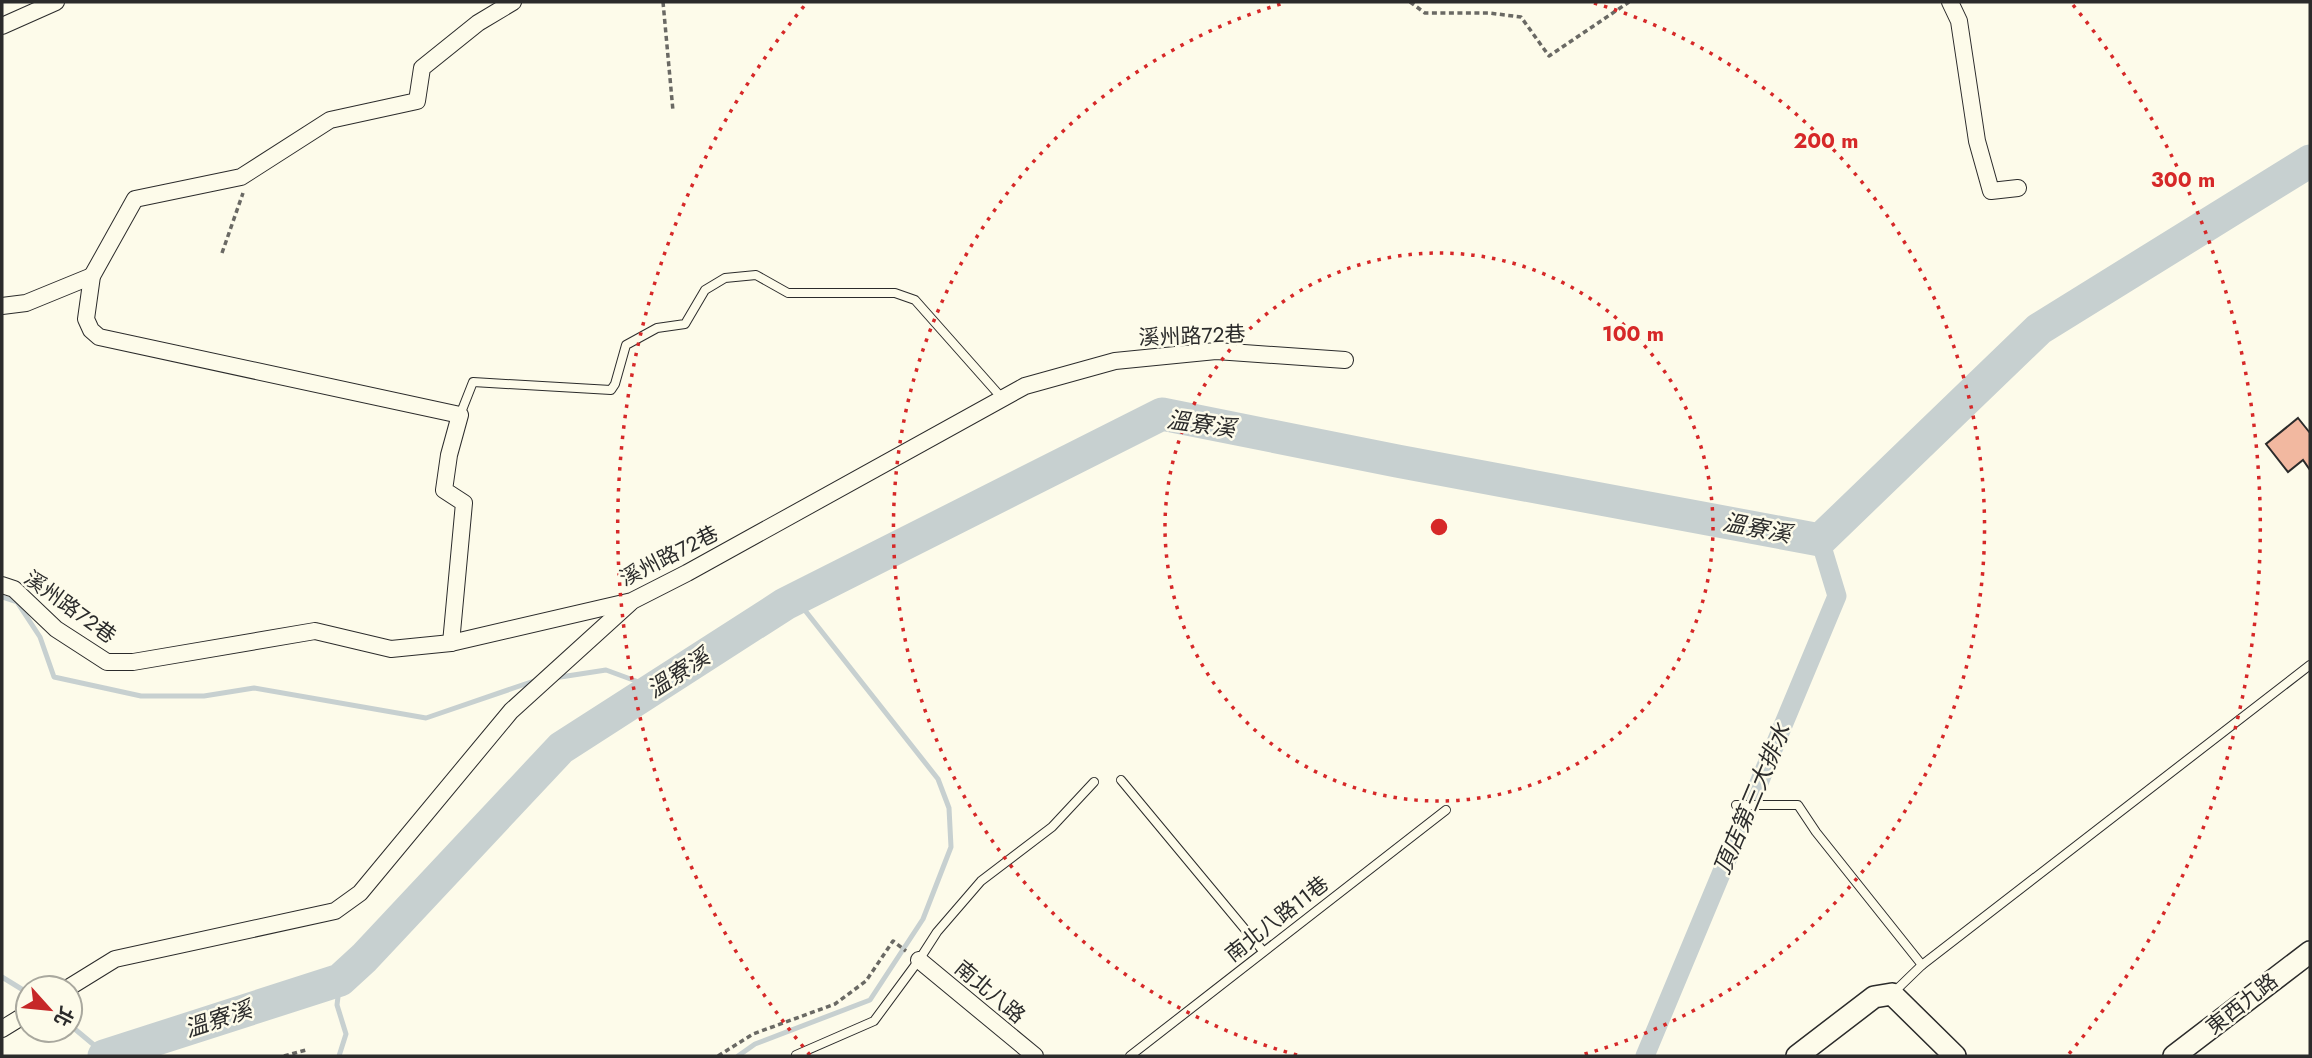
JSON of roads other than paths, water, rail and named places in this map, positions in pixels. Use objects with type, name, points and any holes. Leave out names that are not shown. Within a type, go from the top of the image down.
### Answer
[{"type":"street","points":[[2,26],[56,2]]},
{"type":"street","points":[[452,643],[464,503],[444,490],[449,455],[460,415],[99,337],[91,330],[86,319],[92,276],[135,199],[240,177],[330,120],[417,102],[422,68],[478,23],[513,2]]},
{"type":"street","points":[[1950,2],[1959,21],[1977,141],[1991,191],[2018,188]]},
{"type":"street","points":[[2,306],[26,303],[92,276]]},
{"type":"street","name":"溪州路72巷","points":[[2,585],[14,589],[56,629],[107,662],[133,662],[315,631],[391,649],[452,643],[632,601],[1025,386],[1115,360],[1216,351],[1345,360]]},
{"type":"street","points":[[84,978],[115,959],[335,911],[360,893],[511,711],[632,601]]},
{"type":"street","name":"東西九路","points":[[2174,1056],[2310,952]]},
{"type":"street","name":"南北八路","points":[[919,960],[1035,1056]]},
{"type":"street","points":[[1797,1056],[1874,997],[1892,994],[1955,1056]]},
{"type":"lane","points":[[460,415],[473,382],[611,390],[626,345],[657,328],[685,324],[705,290],[724,278],[756,275],[788,293],[895,292],[915,300],[1001,397]]},
{"type":"lane","points":[[1892,994],[1922,965],[2310,665]]},
{"type":"lane","points":[[1121,779],[1263,951]]},
{"type":"lane","points":[[796,1055],[874,1021],[937,932],[981,881],[1052,827],[1094,782]]},
{"type":"lane","points":[[1736,805],[1798,805],[1816,832],[1922,965]]},
{"type":"lane","name":"南北八路11巷","points":[[1130,1056],[1446,810]]},
{"type":"waterway","name":"溫寮溪","points":[[104,1056],[340,980],[364,958],[561,748],[785,604],[1162,414],[1820,540],[2039,329],[2310,161]]},
{"type":"waterway","name":"頂店第三大排水","points":[[1645,1056],[1837,596],[1820,540]]},
{"type":"waterway","points":[[2,597],[17,602],[40,637],[54,677],[141,696],[204,696],[254,688],[426,718],[537,680]]},
{"type":"waterway","points":[[738,1056],[755,1044],[870,1000],[923,919],[951,847],[949,808],[938,779],[796,599]]},
{"type":"waterway","points":[[554,678],[606,670],[655,688]]},
{"type":"waterway","points":[[2,977],[14,984]]},
{"type":"waterway","points":[[339,1056],[346,1034],[337,1005],[340,980]]},
{"type":"waterway","points":[[84,1037],[106,1055]]}]
